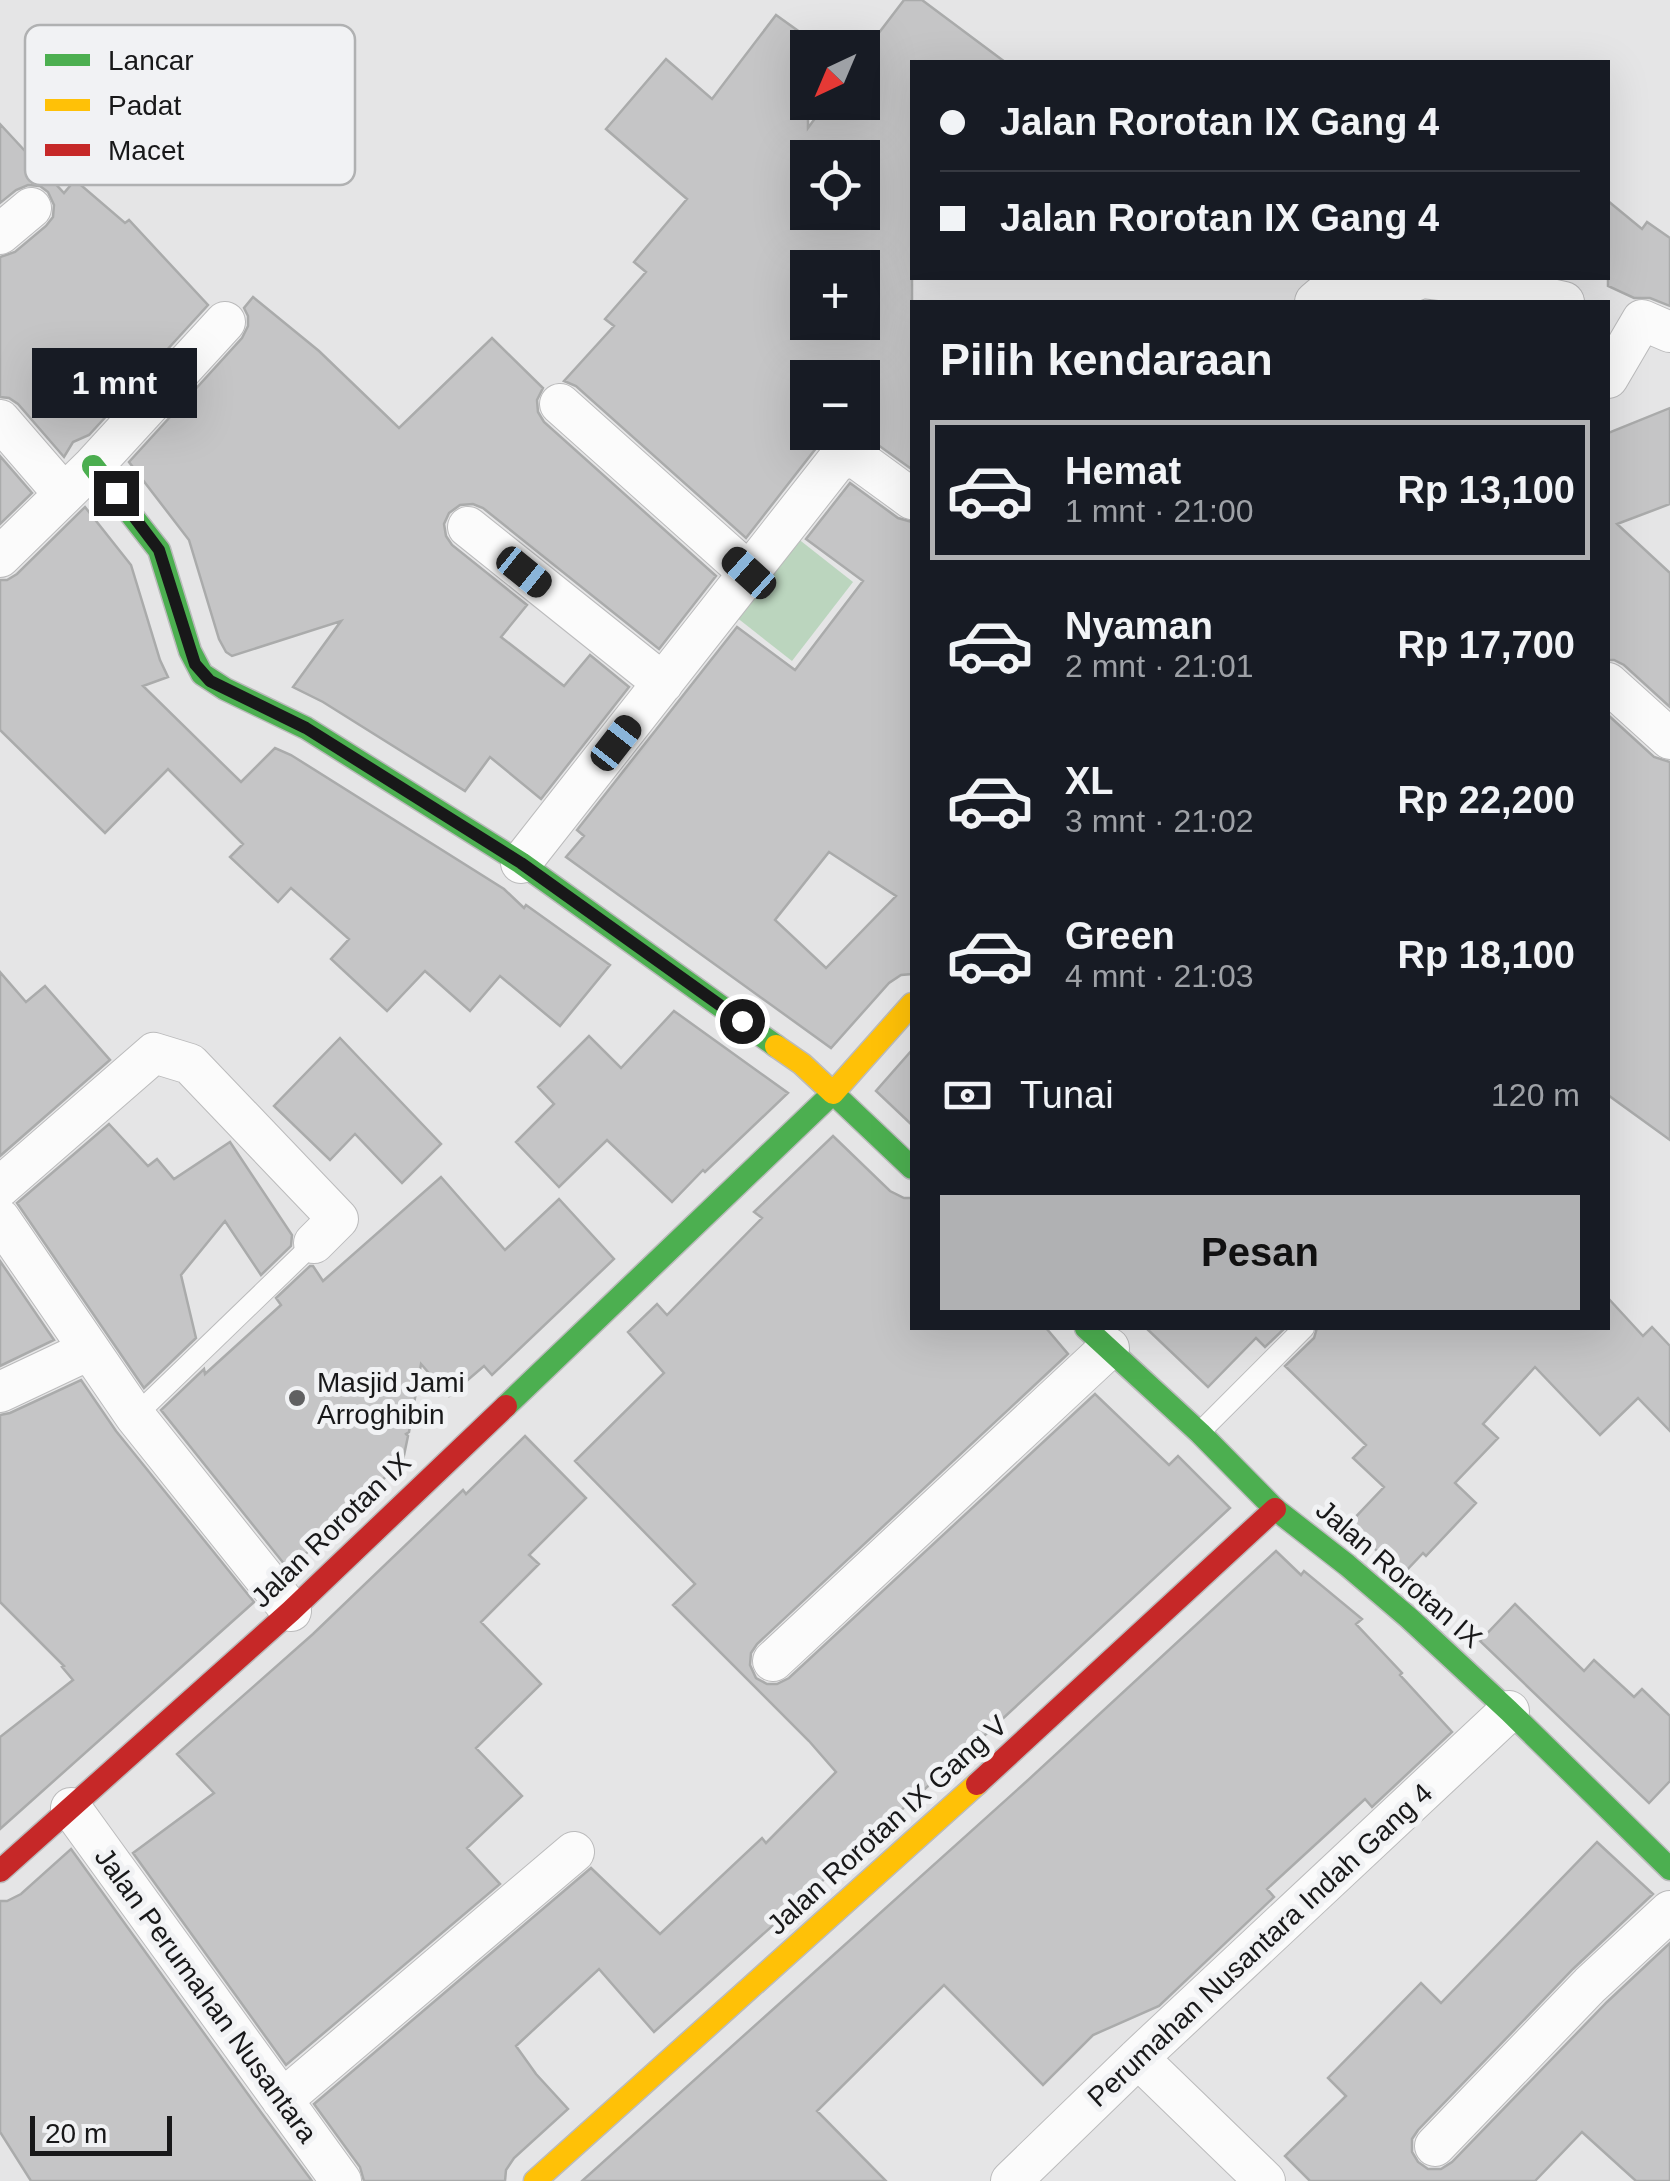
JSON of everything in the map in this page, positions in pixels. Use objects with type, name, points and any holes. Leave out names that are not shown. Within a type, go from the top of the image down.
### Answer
[{"type":"street","points":[[0,234],[31,208]]},
{"type":"street","points":[[1317,300],[1322,296],[1366,300],[1417,280]]},
{"type":"street","points":[[1439,280],[1555,300]]},
{"type":"street","points":[[0,557],[93,466],[225,322]]},
{"type":"street","points":[[1610,374],[1640,322]]},
{"type":"street","points":[[560,404],[749,573]]},
{"type":"street","points":[[0,420],[64,494]]},
{"type":"street","points":[[521,863],[830,469],[842,459],[860,461],[910,498]]},
{"type":"street","points":[[93,466],[159,550],[190,651],[202,674],[306,728],[521,863],[802,1064],[910,1166]]},
{"type":"street","points":[[468,528],[663,682]]},
{"type":"street","points":[[1610,685],[1670,739]]},
{"type":"street","name":"Jalan Rorotan IX","points":[[0,1871],[291,1611],[833,1093],[910,1006]]},
{"type":"street","points":[[0,1187],[154,1053],[190,1064],[338,1219],[314,1243]]},
{"type":"street","points":[[0,1219],[135,1416],[291,1611]]},
{"type":"street","points":[[773,1661],[1098,1338]]},
{"type":"street","name":"Jalan Rorotan IX","points":[[1098,1338],[1275,1509],[1409,1618],[1670,1869]]},
{"type":"street","points":[[0,1392],[89,1350]]},
{"type":"street","name":"Jalan Rorotan IX Gang V","points":[[536,2181],[1006,1758],[1275,1509]]},
{"type":"street","name":"Perumahan Nusantara Indah Gang 4","points":[[1012,2181],[1509,1711]]},
{"type":"street","name":"Jalan Perumahan Nusantara","points":[[71,1808],[341,2181]]},
{"type":"street","points":[[282,2100],[574,1852]]},
{"type":"street","points":[[1435,2146],[1590,1986],[1670,1911]]},
{"type":"street","points":[[1138,2058],[1265,2181]]},
{"type":"lane","points":[[135,1416],[314,1243]]},
{"type":"lane","points":[[1200,1433],[1302,1330]]},
{"type":"green space","points":[[792,534],[853,582],[792,661],[731,613]]},
{"type":"building","points":[[904,0],[922,0],[1002,60],[910,60],[910,468],[880,446],[880,360],[790,360],[790,450],[815,450],[746,538],[576,386],[564,381],[614,326],[605,319],[646,272],[634,262],[687,199],[606,129],[666,59],[712,99],[776,15],[797,30],[790,30],[790,120],[808,120],[808,128],[814,120],[880,120],[880,31]]},
{"type":"building","points":[[0,124],[25,151],[28,185],[0,203]]},
{"type":"building","points":[[28,185],[57,185],[64,193],[71,185],[81,185],[125,223],[129,220],[208,305],[89,435],[73,442],[64,457],[18,404],[0,397],[0,257],[15,252],[53,217],[54,205],[40,186]]},
{"type":"building","points":[[1610,203],[1642,229],[1647,222],[1670,238],[1670,306],[1650,298],[1634,298],[1608,286]]},
{"type":"building","points":[[253,297],[319,351],[399,428],[492,338],[543,388],[537,400],[544,422],[716,576],[659,649],[483,508],[460,505],[449,513],[444,524],[452,545],[527,605],[501,637],[564,686],[590,655],[629,687],[541,799],[490,757],[465,791],[293,687],[341,621],[232,656],[226,652],[189,540],[129,462],[242,338],[248,326],[244,308]]},
{"type":"building","points":[[1670,408],[1670,504],[1617,524],[1670,573],[1670,707],[1624,665],[1610,660],[1610,432]]},
{"type":"building","points":[[0,456],[32,493],[0,524]]},
{"type":"building","points":[[850,483],[898,518],[910,521],[910,974],[889,983],[831,1048],[566,857],[584,836],[577,830],[737,627],[795,670],[863,581],[806,539]],"holes":[[[829,852],[896,896],[826,968],[775,920]]]},
{"type":"building","points":[[85,507],[131,565],[168,677],[143,686],[241,782],[275,748],[291,755],[504,889],[524,908],[526,905],[610,965],[560,1026],[500,976],[470,1011],[425,971],[387,1011],[331,959],[349,939],[291,888],[278,902],[230,857],[243,844],[168,769],[105,833],[0,730],[0,580],[17,574]]},
{"type":"building","points":[[1610,717],[1654,757],[1670,762],[1670,1140],[1610,1096]]},
{"type":"building","points":[[0,972],[26,1002],[45,986],[110,1060],[0,1156]]},
{"type":"building","points":[[674,1011],[788,1093],[672,1202],[607,1140],[559,1187],[516,1142],[554,1104],[538,1087],[589,1036],[621,1068]]},
{"type":"building","points":[[340,1038],[441,1144],[402,1183],[355,1134],[330,1160],[274,1106]]},
{"type":"building","points":[[910,1052],[910,1123],[876,1091]]},
{"type":"building","points":[[109,1124],[148,1166],[157,1159],[174,1179],[230,1142],[292,1235],[291,1246],[261,1275],[225,1221],[181,1275],[196,1338],[144,1388],[17,1203]]},
{"type":"building","points":[[833,1136],[890,1191],[910,1198],[910,1330],[1048,1330],[1068,1354],[757,1644],[750,1665],[756,1678],[777,1684],[789,1678],[1095,1394],[1169,1465],[1178,1456],[1230,1508],[985,1735],[654,2032],[599,1969],[516,2046],[568,2109],[514,2158],[506,2170],[505,2181],[364,2181],[360,2167],[314,2104],[591,1868],[660,1934],[762,1838],[766,1843],[836,1772],[673,1605],[695,1584],[575,1461],[664,1373],[628,1332],[657,1304],[667,1315],[762,1218],[754,1212]]},
{"type":"building","points":[[441,1177],[505,1250],[559,1199],[614,1259],[492,1375],[484,1366],[449,1396],[421,1364],[403,1460],[289,1570],[161,1410],[281,1305],[276,1298],[310,1266],[323,1281]]},
{"type":"building","points":[[0,1261],[54,1340],[0,1366]]},
{"type":"building","points":[[1610,1300],[1643,1336],[1652,1327],[1670,1346],[1670,1431],[1638,1398],[1600,1435],[1535,1367],[1483,1424],[1498,1438],[1455,1483],[1476,1503],[1426,1556],[1423,1553],[1404,1573],[1347,1526],[1384,1487],[1353,1458],[1366,1445],[1285,1366],[1314,1338],[1316,1330],[1610,1330]]},
{"type":"building","points":[[1148,1330],[1283,1330],[1265,1347],[1256,1338],[1208,1387]]},
{"type":"building","points":[[81,1380],[116,1431],[254,1602],[0,1829],[0,1737],[73,1680],[0,1602],[0,1415]]},
{"type":"building","points":[[525,1436],[586,1498],[529,1555],[539,1564],[481,1622],[541,1684],[476,1748],[522,1796],[467,1848],[500,1884],[286,2065],[133,1853],[214,1793],[177,1754],[313,1634]]},
{"type":"building","points":[[1276,1551],[1301,1575],[1304,1571],[1362,1619],[1356,1624],[1452,1732],[1372,1807],[1365,1799],[1267,1889],[1274,1897],[1159,2006],[1093,2035],[1043,2085],[944,1985],[817,2111],[886,2181],[582,2181],[1027,1781]]},
{"type":"building","points":[[1515,1604],[1584,1671],[1594,1660],[1634,1697],[1642,1689],[1670,1716],[1670,1781],[1649,1803],[1480,1641]]},
{"type":"building","points":[[1597,1842],[1653,1894],[1573,1969],[1418,2130],[1412,2139],[1412,2152],[1428,2169],[1441,2169],[1452,2162],[1607,2002],[1670,1943],[1670,2181],[1636,2181],[1582,2132],[1535,2181],[1310,2181],[1285,2156],[1346,2096],[1328,2078],[1421,1983],[1441,2003]]},
{"type":"building","points":[[71,1849],[312,2181],[31,2181],[0,2132],[0,1901],[21,1894]]},
{"type":"traffic: fast","points":[[93,466],[159,550],[190,651],[202,674],[306,728],[521,863],[776,1046]]},
{"type":"traffic: fast","points":[[506,1406],[833,1093],[910,1166]]},
{"type":"traffic: fast","points":[[1088,1330],[1275,1509],[1409,1618],[1670,1869]]},
{"type":"traffic: slow","points":[[776,1046],[833,1093],[910,1006]]},
{"type":"traffic: slow","points":[[535,2181],[977,1784]]},
{"type":"traffic: jam","points":[[0,1871],[291,1611],[506,1406]]},
{"type":"traffic: jam","points":[[977,1784],[1275,1509]]},
{"type":"place","name":"Masjid Jami Arroghibin","points":[[297,1398]]},
{"type":"route","points":[[116,493],[159,550],[195,664],[210,681],[306,728],[521,863],[742,1021]]}]
